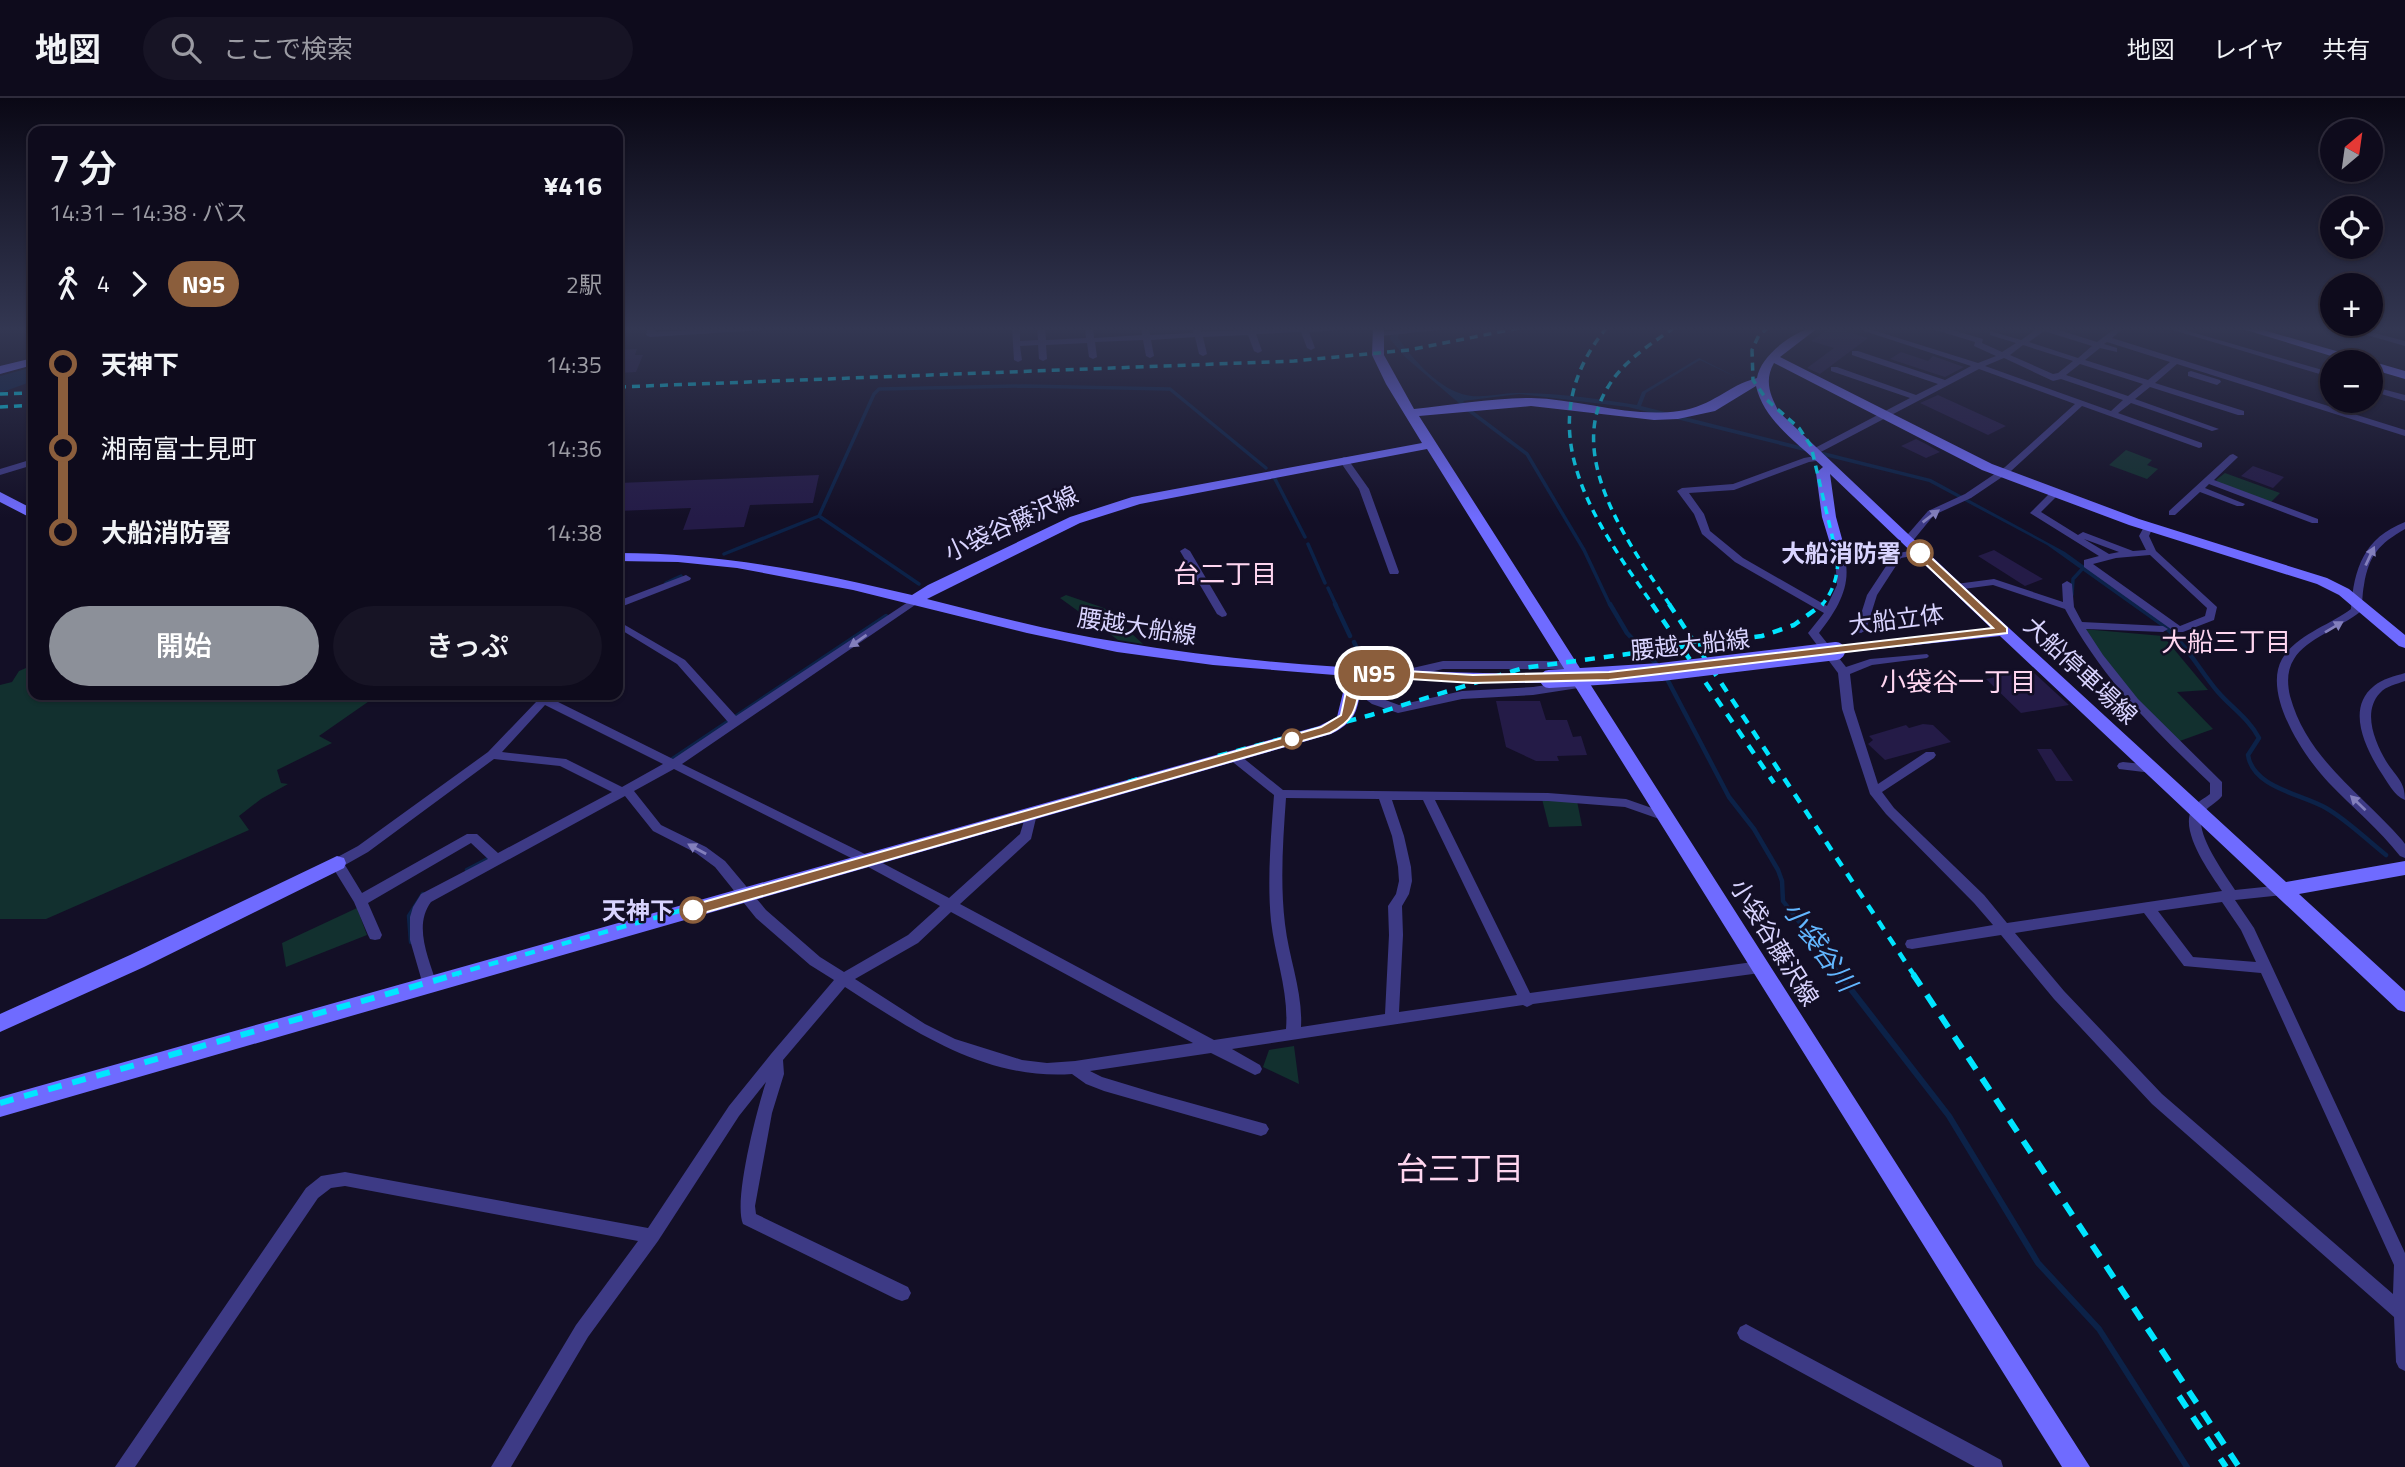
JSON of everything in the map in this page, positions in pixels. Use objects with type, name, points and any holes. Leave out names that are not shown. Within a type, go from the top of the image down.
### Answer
[{"type":"main road","name":"小袋谷藤沢線","points":[[1397,391],[2077,1467]]},
{"type":"main road","points":[[1410,413],[1518,402],[1645,415],[1678,415],[1717,405],[1737,391]]},
{"type":"main road","name":"大船停車場線","points":[[1763,391],[1774,414],[2003,631],[2405,1004]]},
{"type":"main road","points":[[1837,391],[2002,473],[2148,527],[2304,574],[2338,589],[2405,643]]},
{"type":"main road","name":"小袋谷藤沢線","points":[[914,601],[933,588],[1097,511],[1156,494],[1430,445]]},
{"type":"main road","points":[[1818,456],[1829,517],[1840,557]]},
{"type":"main road","points":[[0,496],[28,512]]},
{"type":"main road","points":[[623,557],[744,564],[820,578],[914,601]]},
{"type":"main road","name":"腰越大船線","points":[[914,601],[1018,627],[1146,653],[1355,679]]},
{"type":"main road","name":"大船立体","points":[[1836,651],[2003,631]]},
{"type":"main road","name":"腰越大船線","points":[[1397,675],[1549,679],[1661,672],[1836,651]]},
{"type":"main road","points":[[0,1107],[1334,727],[1347,715],[1355,679],[1397,675]]},
{"type":"main road","points":[[0,1023],[136,961],[337,863]]},
{"type":"main road","points":[[2283,890],[2405,868]]},
{"type":"street","points":[[1896,391],[1917,398]]},
{"type":"street","points":[[1830,612],[1730,553],[1705,532],[1699,514],[1682,491],[1734,487],[1818,456],[1884,415],[1930,391]]},
{"type":"street","points":[[2049,391],[2199,445]]},
{"type":"street","points":[[2102,391],[2215,429]]},
{"type":"street","points":[[2112,414],[2141,391]]},
{"type":"street","points":[[2171,391],[2241,413]]},
{"type":"street","points":[[2200,400],[2209,391]]},
{"type":"street","points":[[2275,391],[2405,432]]},
{"type":"street","points":[[2383,392],[2405,398]]},
{"type":"street","points":[[1907,541],[1931,513],[1964,497],[2002,473],[2081,403]]},
{"type":"street","points":[[2172,513],[2233,457]]},
{"type":"street","points":[[1344,460],[1364,489],[1394,572]]},
{"type":"street","points":[[0,472],[28,464]]},
{"type":"street","points":[[2209,481],[2315,520]]},
{"type":"street","points":[[2200,489],[2240,504]]},
{"type":"street","points":[[2055,493],[2035,513],[2107,556]]},
{"type":"street","points":[[2405,525],[2376,543],[2362,573],[2356,610],[2345,620],[2296,650],[2286,661],[2281,675],[2284,698],[2303,737],[2331,778],[2395,839],[2405,853]]},
{"type":"street","points":[[2060,527],[2130,553]]},
{"type":"street","points":[[2148,527],[2144,536],[2152,552],[2212,607],[2210,618],[2179,630],[2088,565],[2088,562],[2107,556],[2152,552]]},
{"type":"street","points":[[1185,551],[1222,614]]},
{"type":"street","points":[[1861,630],[1872,595],[1898,556],[1919,552]]},
{"type":"street","points":[[1840,557],[1842,585],[1830,612],[1813,632],[1844,672],[1848,709],[1874,790],[1890,811],[1979,900],[2059,995],[2157,1099],[2402,1313]]},
{"type":"street","points":[[623,603],[686,578]]},
{"type":"street","points":[[1956,587],[1994,582],[2069,607]]},
{"type":"street","points":[[2067,583],[2069,607],[2077,625],[2124,694],[2216,782],[2216,796],[2197,811],[2194,820],[2199,839],[2247,929],[2402,1265],[2405,1362]]},
{"type":"street","points":[[430,985],[414,922],[417,908],[426,898],[672,765],[914,601]]},
{"type":"street","points":[[2077,625],[2162,629]]},
{"type":"street","points":[[623,627],[681,662],[735,722]]},
{"type":"street","points":[[1844,672],[1870,662],[1923,656]]},
{"type":"street","points":[[1397,675],[1432,670],[1443,665],[1569,666]]},
{"type":"street","points":[[2405,677],[2382,685],[2374,692],[2367,711],[2367,720],[2373,748],[2405,796]]},
{"type":"street","points":[[1355,679],[1376,701],[1398,709],[1462,695],[1533,691],[1581,684]]},
{"type":"street","points":[[375,935],[360,901],[337,863],[363,849],[492,755],[544,700],[866,860],[1255,1069]]},
{"type":"street","points":[[492,755],[562,762],[625,791],[657,828],[701,850],[720,864],[761,914],[816,961],[920,1028],[951,1044],[1022,1066],[1047,1069],[1075,1067],[1760,967]]},
{"type":"street","points":[[1874,790],[1886,786],[1907,768],[1930,755]]},
{"type":"street","points":[[1233,756],[1280,794],[1548,797],[1626,803],[1665,817]]},
{"type":"street","points":[[2123,766],[2152,769]]},
{"type":"street","points":[[1280,794],[1277,841],[1278,924],[1294,1006],[1293,1035]]},
{"type":"street","points":[[1384,795],[1405,870],[1402,898],[1395,906],[1398,936],[1390,995],[1392,1020]]},
{"type":"street","points":[[1427,796],[1527,1000]]},
{"type":"street","points":[[500,1467],[582,1331],[652,1236],[734,1111],[776,1058],[844,979],[913,939],[1026,836],[1031,814]]},
{"type":"street","points":[[360,901],[472,837],[496,859]]},
{"type":"street","points":[[1912,944],[2228,895],[2283,890]]},
{"type":"street","points":[[2148,908],[2189,962],[2265,968]]},
{"type":"street","points":[[776,1058],[776,1074],[764,1113],[749,1196],[749,1219],[902,1293]]},
{"type":"street","points":[[1075,1067],[1082,1075],[1102,1084],[1166,1105],[1261,1129]]},
{"type":"street","points":[[124,1467],[312,1193],[327,1181],[345,1179],[652,1236]]},
{"type":"street","points":[[1746,1332],[1994,1467]]},
{"type":"green space","points":[[2126,450],[2152,460],[2147,465],[2158,469],[2147,479],[2109,465]]},
{"type":"green space","points":[[2225,473],[2280,493],[2271,502],[2219,483],[2216,480]]},
{"type":"green space","points":[[1066,595],[1104,608],[1143,644],[1118,640],[1060,598]]},
{"type":"green space","points":[[2083,629],[2163,636],[2208,690],[2177,692],[2213,729],[2177,742],[2129,694]]},
{"type":"green space","points":[[28,667],[28,700],[371,700],[319,736],[332,743],[277,770],[281,783],[288,784],[261,799],[239,816],[249,830],[46,919],[0,919],[0,685],[12,682],[19,671]]},
{"type":"green space","points":[[1542,799],[1577,801],[1582,826],[1549,827]]},
{"type":"green space","points":[[357,908],[367,935],[286,967],[282,943]]},
{"type":"green space","points":[[1294,1046],[1299,1084],[1263,1067],[1269,1050]]},
{"type":"water","points":[[1445,391],[1469,396],[1513,393],[1550,394],[1637,405],[1642,392],[1649,391],[1641,406],[1931,479],[2065,552],[2176,632],[2165,629],[2047,545],[1929,482],[1628,407],[1519,394],[1463,401],[1465,403],[1460,404]]},
{"type":"building","points":[[1938,395],[2006,426],[1988,435],[1920,403]]},
{"type":"building","points":[[1916,439],[1940,452],[1926,458],[1901,446]]},
{"type":"building","points":[[2253,466],[2284,477],[2273,488],[2241,476]]},
{"type":"building","points":[[819,475],[813,503],[750,505],[744,527],[683,530],[691,508],[623,511],[623,483]]},
{"type":"building","points":[[1994,550],[2043,579],[2025,586],[1978,556]]},
{"type":"building","points":[[2031,670],[2069,705],[2021,713],[1986,679]]},
{"type":"building","points":[[1496,701],[1540,701],[1546,720],[1567,720],[1573,737],[1581,736],[1587,755],[1557,756],[1559,761],[1536,761],[1506,747]]},
{"type":"building","points":[[1923,724],[1933,725],[1951,742],[1885,760],[1868,744],[1873,740],[1869,736],[1906,725],[1909,728]]},
{"type":"building","points":[[2037,749],[2051,749],[2073,781],[2056,781]]},
{"type":"waterway","points":[[819,516],[877,391]]},
{"type":"waterway","points":[[1172,391],[1266,468]]},
{"type":"waterway","name":"小袋谷川","points":[[1466,408],[1527,454],[1584,550],[1610,605]]},
{"type":"waterway","points":[[1275,479],[1305,537]]},
{"type":"waterway","points":[[724,554],[819,516]]},
{"type":"waterway","points":[[819,516],[919,584]]},
{"type":"waterway","points":[[1308,544],[1325,583]]},
{"type":"waterway","points":[[2072,595],[2073,579],[2084,567]]},
{"type":"waterway","points":[[666,583],[681,576]]},
{"type":"waterway","points":[[1328,588],[1336,605]]},
{"type":"waterway","points":[[1335,604],[1350,636]]},
{"type":"waterway","name":"小袋谷川","points":[[1610,604],[1627,633],[1658,666]]},
{"type":"waterway","points":[[668,762],[886,616]]},
{"type":"waterway","points":[[2165,627],[2187,650],[2218,692],[2255,731],[2259,738],[2248,755],[2259,775],[2280,789],[2334,813],[2386,855]]},
{"type":"waterway","points":[[1354,642],[1363,662]]},
{"type":"waterway","name":"小袋谷川","points":[[1665,675],[1729,797],[1754,829],[1778,870],[1782,881],[1783,901],[1840,975]]},
{"type":"waterway","points":[[467,870],[490,858]]},
{"type":"waterway","points":[[411,942],[409,916],[423,894]]},
{"type":"waterway","name":"小袋谷川","points":[[1839,974],[1949,1116],[2038,1263],[2099,1329],[2187,1467]]},
{"type":"railway","points":[[1574,391],[1571,400],[1570,436],[1577,470],[1590,505],[1609,539],[1653,605]]},
{"type":"railway","points":[[1606,391],[1596,414],[1594,442],[1598,471],[1622,529],[1670,605]]},
{"type":"railway","points":[[1761,391],[1767,400],[1799,428],[1811,446],[1838,561],[1834,584],[1822,604]]},
{"type":"railway","points":[[0,394],[28,393]]},
{"type":"railway","points":[[0,407],[28,405]]},
{"type":"railway","points":[[1652,604],[1681,647]]},
{"type":"railway","points":[[1669,604],[1696,645]]},
{"type":"railway","points":[[1696,645],[1762,636],[1794,625],[1822,604]]},
{"type":"railway","points":[[1681,647],[1696,645]]},
{"type":"railway","points":[[1696,645],[1914,975]]},
{"type":"railway","points":[[1218,756],[1371,715],[1523,668],[1681,647]]},
{"type":"railway","points":[[1681,647],[1774,783]]},
{"type":"railway","points":[[452,975],[1077,799],[1141,778]]},
{"type":"railway","points":[[0,1103],[458,974]]},
{"type":"railway","points":[[1913,974],[2239,1467]]},
{"type":"railway","points":[[2179,1396],[2226,1467]]},
{"type":"bus line","name":"N95","points":[[693,910],[1334,727],[1347,715],[1356,672],[1473,679],[1609,676],[2003,631],[1920,553]]},
{"type":"place","name":"大船消防署","points":[[1920,553]]},
{"type":"place","name":"天神下","points":[[693,910]]},
{"type":"district","name":"台二丁目","points":[[1225,573]]},
{"type":"district","name":"大船三丁目","points":[[2226,641]]},
{"type":"district","name":"小袋谷一丁目","points":[[1958,681]]},
{"type":"district","name":"台三丁目","points":[[1460,1168]]}]
